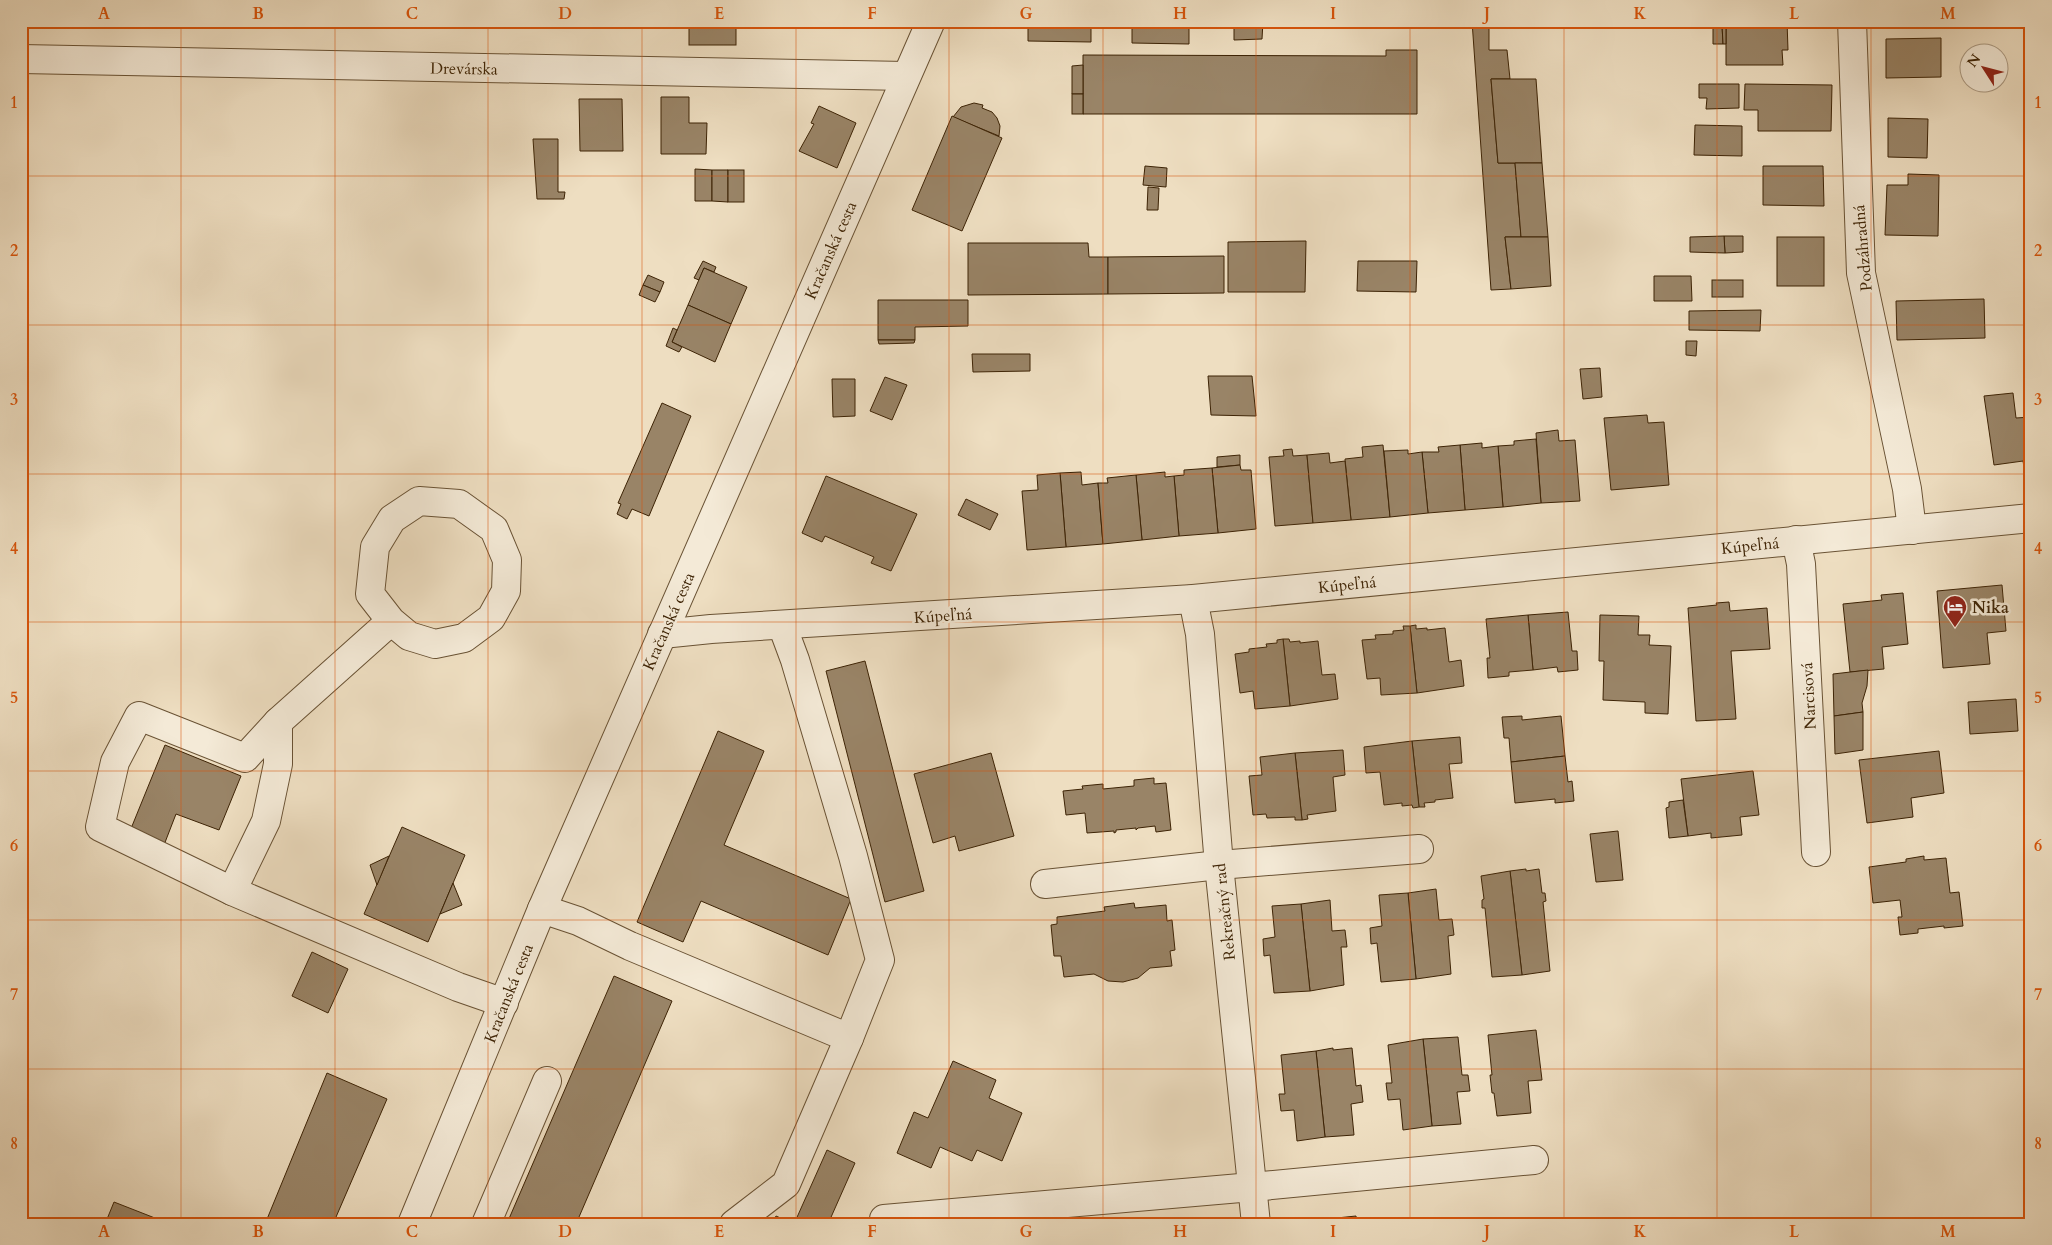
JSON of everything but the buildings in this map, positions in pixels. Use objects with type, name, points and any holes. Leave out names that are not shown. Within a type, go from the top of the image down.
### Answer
[{"type":"street","name":"Kračanská cesta","points":[[414,1223],[542,909],[930,21]]},
{"type":"street","name":"Podzáhradná","points":[[1852,21],[1861,272],[1907,489],[1912,530]]},
{"type":"street","name":"Drevárska","points":[[21,59],[906,76]]},
{"type":"street","points":[[419,501],[459,504],[494,529],[507,560],[506,591],[491,618],[464,638],[435,644],[409,636],[391,621],[370,594],[375,547],[392,519],[419,501]]},
{"type":"street","name":"Kúpeľná","points":[[662,634],[711,629],[1193,600],[2031,518]]},
{"type":"street","name":"Narcisová","points":[[1796,540],[1801,564],[1816,852]]},
{"type":"street","name":"Rekreačný rad","points":[[1193,600],[1200,634],[1219,865],[1256,1224]]},
{"type":"street","points":[[391,621],[278,722],[244,758],[138,716],[115,762],[100,827],[232,891],[440,980],[504,1003]]},
{"type":"street","points":[[734,1224],[786,1184],[849,1038],[880,960],[853,856],[795,660],[782,625]]},
{"type":"street","points":[[232,891],[266,821],[278,764],[278,722]]},
{"type":"street","points":[[1045,884],[1219,865],[1419,849]]},
{"type":"street","points":[[542,909],[578,921],[630,946],[849,1038]]},
{"type":"street","points":[[486,1224],[547,1081]]},
{"type":"street","points":[[884,1219],[1534,1160]]},
{"type":"place","name":"Nika","points":[[1955,628]]}]
